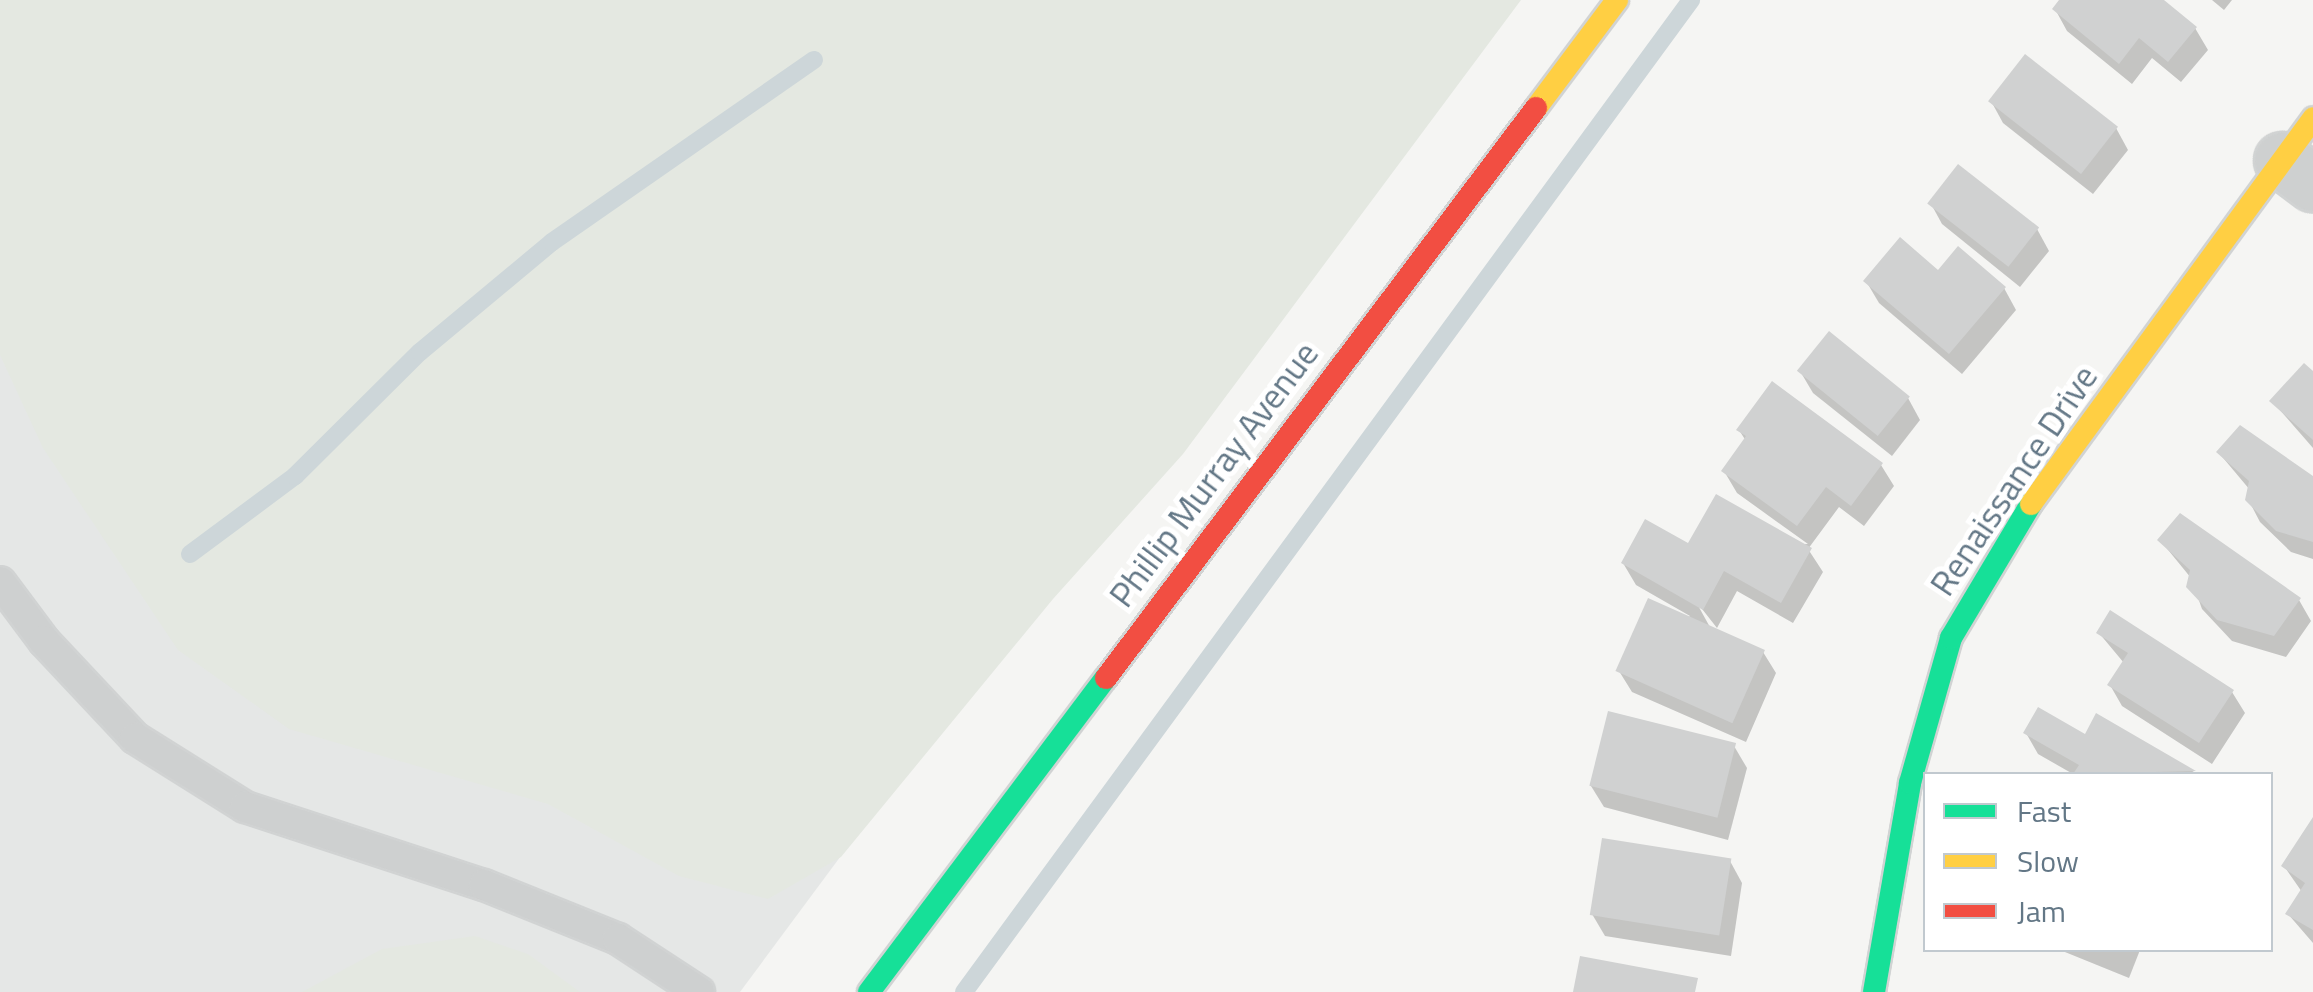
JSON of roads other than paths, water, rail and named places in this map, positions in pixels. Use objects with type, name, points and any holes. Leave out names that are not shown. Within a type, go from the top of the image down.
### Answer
[{"type":"main road","name":"Phillip Murray Avenue","points":[[869,992],[1616,0]]},
{"type":"main road","name":"Renaissance Drive","points":[[1881,990],[1910,783],[1951,638],[2026,511],[2303,154]]},
{"type":"lane","points":[[0,582],[44,641],[136,738],[246,807],[484,884],[618,938],[700,992]]},
{"type":"waterway","points":[[964,992],[1691,0]]},
{"type":"waterway","points":[[190,554],[295,476],[420,352],[552,242],[814,60]]}]
